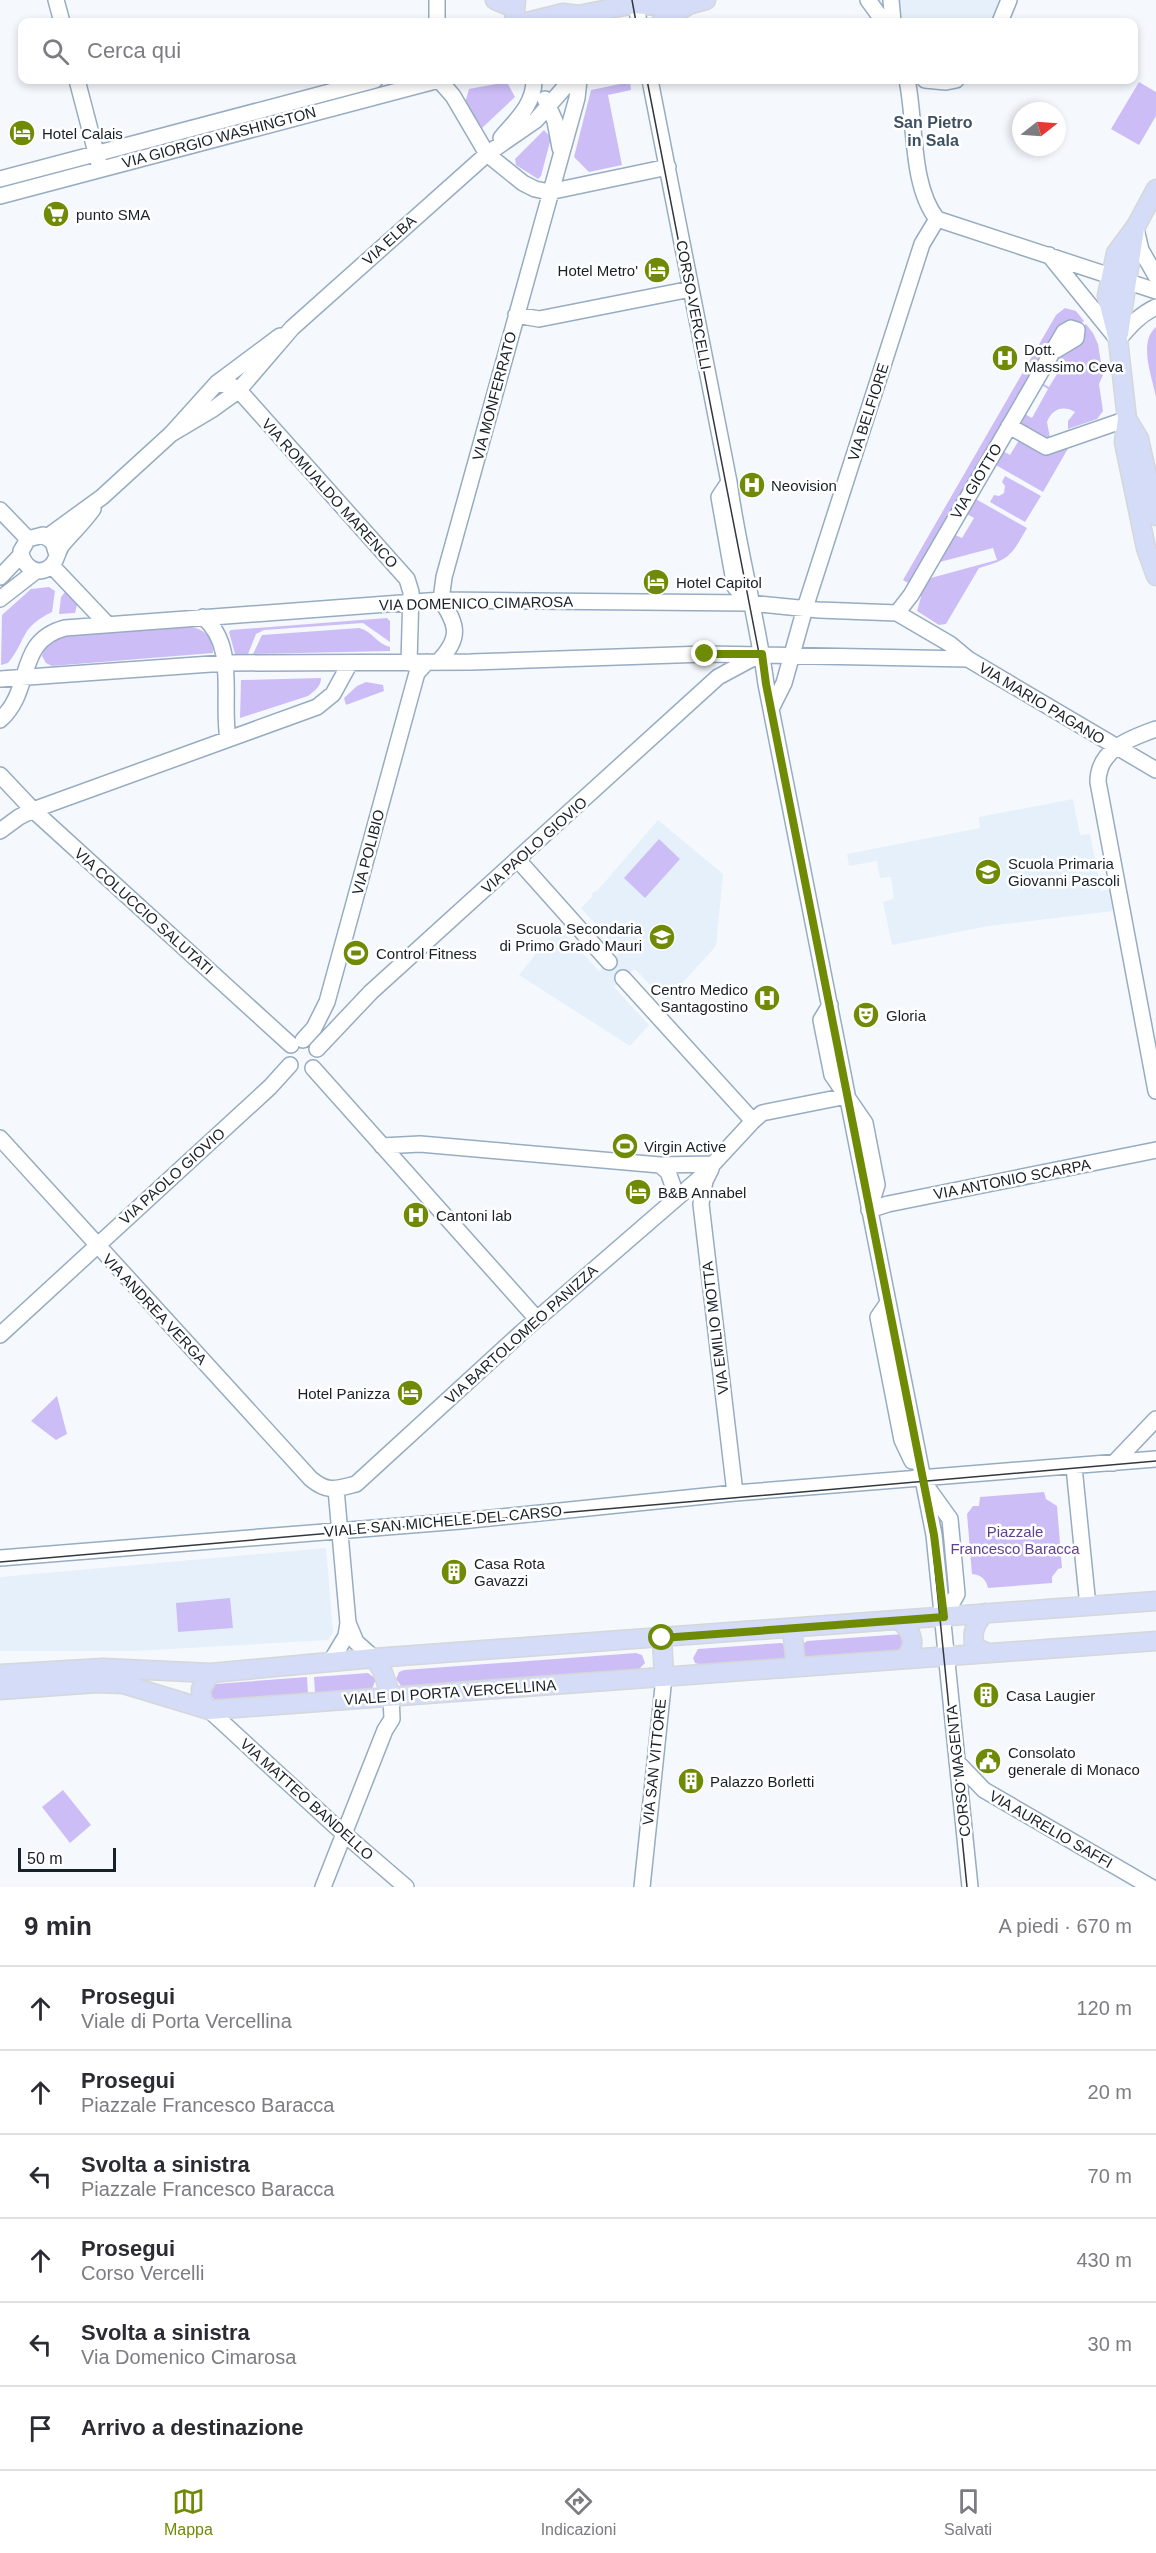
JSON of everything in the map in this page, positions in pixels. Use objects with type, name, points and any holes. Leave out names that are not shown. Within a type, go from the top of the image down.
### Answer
[{"type":"main road","points":[[495,0],[515,10]]},
{"type":"main road","points":[[556,0],[580,18]]},
{"type":"main road","points":[[584,18],[634,1],[698,2]]},
{"type":"main road","points":[[668,18],[698,2]]},
{"type":"main road","points":[[543,18],[563,13],[578,18]]},
{"type":"main road","points":[[1156,189],[1136,226],[1116,253],[1107,296],[1118,340],[1127,419],[1124,442],[1146,548],[1156,576]]},
{"type":"main road","points":[[1118,340],[1136,226]]},
{"type":"main road","points":[[1127,419],[1139,439],[1156,516]]},
{"type":"main road","points":[[0,1674],[103,1668],[211,1673],[331,1661],[1156,1601],[1156,1610]]},
{"type":"main road","points":[[985,1613],[976,1624],[973,1640],[975,1647],[987,1653]]},
{"type":"main road","points":[[900,1621],[912,1639],[912,1648],[903,1659]]},
{"type":"main road","points":[[792,1628],[796,1667]]},
{"type":"main road","name":"VIA SAN VITTORE","points":[[662,1638],[664,1677]]},
{"type":"main road","points":[[903,1659],[1156,1641]]},
{"type":"main road","points":[[374,1658],[382,1670],[391,1696]]},
{"type":"main road","name":"VIALE DI PORTA VERCELLINA","points":[[0,1690],[97,1683],[123,1684],[209,1710],[903,1659]]},
{"type":"main road","points":[[209,1710],[202,1702],[201,1689],[211,1673]]},
{"type":"street","points":[[56,0],[61,18]]},
{"type":"street","points":[[436,0],[437,18]]},
{"type":"street","points":[[868,0],[881,18]]},
{"type":"street","points":[[891,0],[893,18]]},
{"type":"street","points":[[1002,18],[1009,0]]},
{"type":"street","points":[[634,1],[638,18]]},
{"type":"street","points":[[78,84],[98,162]]},
{"type":"street","name":"VIA GIORGIO WASHINGTON","points":[[0,195],[98,162],[361,84]]},
{"type":"street","name":"VIA GIORGIO WASHINGTON","points":[[0,179],[98,162],[422,84]]},
{"type":"street","points":[[442,84],[453,96],[487,154],[523,183],[535,189],[549,192],[668,167]]},
{"type":"street","points":[[487,154],[526,109],[534,91],[534,84]]},
{"type":"street","points":[[536,84],[555,122],[561,151]]},
{"type":"street","points":[[487,154],[536,120],[568,84]]},
{"type":"street","name":"VIA MONFERRATO","points":[[441,600],[444,577],[549,192],[577,98],[579,84]]},
{"type":"street","name":"CORSO VERCELLI","points":[[651,84],[922,1478]]},
{"type":"street","points":[[908,84],[923,190],[927,204],[937,219],[1156,291]]},
{"type":"street","name":"VIA ELBA","points":[[171,434],[213,409],[238,390],[292,328],[487,154]]},
{"type":"street","name":"VIA BELFIORE","points":[[771,709],[784,683],[805,608],[921,244],[937,219]]},
{"type":"street","points":[[1136,226],[1141,250],[1156,276]]},
{"type":"street","points":[[1049,255],[1118,340],[1138,317],[1156,307]]},
{"type":"street","points":[[516,315],[539,319],[691,289]]},
{"type":"street","name":"VIA ELBA","points":[[47,537],[102,497],[171,434],[217,384],[267,343],[292,328]]},
{"type":"street","name":"VIA GIOTTO","points":[[897,613],[911,595],[1056,350]]},
{"type":"street","points":[[217,384],[227,383],[238,390]]},
{"type":"street","name":"VIA ROMUALDO MARENCO","points":[[238,390],[407,579],[410,602],[409,663]]},
{"type":"street","points":[[1009,426],[1046,447],[1127,419]]},
{"type":"street","name":"CORSO VERCELLI","points":[[721,443],[732,452],[743,508],[735,524]]},
{"type":"street","name":"CORSO VERCELLI","points":[[729,482],[719,497],[735,587],[750,603]]},
{"type":"street","name":"VIA ELBA","points":[[54,560],[60,547],[102,497]]},
{"type":"street","points":[[0,510],[28,539]]},
{"type":"street","points":[[0,599],[36,571],[44,570],[54,560],[56,546],[47,537],[35,535],[28,539],[22,548],[21,555],[25,564],[36,571]]},
{"type":"street","points":[[0,577],[21,555]]},
{"type":"street","points":[[54,560],[107,624]]},
{"type":"street","name":"VIA DOMENICO CIMAROSA","points":[[22,677],[38,643],[50,633],[65,628],[107,624],[441,600],[750,603],[897,613]]},
{"type":"street","name":"VIA POLIBIO","points":[[297,1042],[314,1028],[327,1002],[417,673],[448,652],[454,641],[455,631],[452,618],[441,600]]},
{"type":"street","name":"VIA MARIO PAGANO","points":[[897,613],[950,644],[968,659],[1156,770]]},
{"type":"street","points":[[203,617],[219,635],[225,663],[228,739]]},
{"type":"street","points":[[0,679],[225,663],[409,663],[762,654],[968,659]]},
{"type":"street","name":"VIA PAOLO GIOVIO","points":[[317,1049],[346,1016],[718,677],[762,654]]},
{"type":"street","points":[[0,831],[18,817],[33,810],[317,706],[333,694],[350,663]]},
{"type":"street","points":[[0,720],[16,702],[22,677]]},
{"type":"street","name":"VIA MARIO PAGANO","points":[[1116,747],[1123,741],[1156,729]]},
{"type":"street","points":[[1116,747],[1100,767],[1098,782],[1156,1091]]},
{"type":"street","name":"VIA COLUCCIO SALUTATI","points":[[0,775],[33,810],[297,1042]]},
{"type":"street","points":[[518,860],[609,962]]},
{"type":"street","points":[[624,978],[753,1121],[762,1113],[847,1096]]},
{"type":"street","points":[[327,1002],[329,1010],[339,1017],[346,1016]]},
{"type":"street","points":[[310,1041],[317,1049],[318,1060],[313,1068],[300,1072],[290,1065],[286,1055],[297,1042],[310,1041]]},
{"type":"street","name":"VIA PAOLO GIOVIO","points":[[0,1335],[270,1087],[290,1065]]},
{"type":"street","points":[[313,1068],[537,1318]]},
{"type":"street","name":"VIA BARTOLOMEO PANIZZA","points":[[336,1489],[356,1485],[537,1318],[713,1164],[753,1121]]},
{"type":"street","name":"VIA ANDREA VERGA","points":[[0,1138],[311,1479],[323,1489],[336,1489]]},
{"type":"street","points":[[382,1146],[420,1144],[660,1165],[713,1164]]},
{"type":"street","name":"VIA ANTONIO SCARPA","points":[[869,1210],[888,1204],[1156,1150]]},
{"type":"street","name":"VIA EMILIO MOTTA","points":[[713,1164],[705,1181],[701,1204],[735,1493]]},
{"type":"street","points":[[660,1165],[668,1172],[677,1197],[701,1204]]},
{"type":"street","points":[[1114,1463],[1156,1419]]},
{"type":"street","points":[[947,1656],[935,1541],[922,1478],[1156,1459]]},
{"type":"street","points":[[1074,1467],[1088,1606]]},
{"type":"street","name":"VIALE SAN MICHELE DEL CARSO","points":[[0,1558],[339,1531],[735,1493],[922,1478]]},
{"type":"street","points":[[331,1661],[346,1636],[348,1623],[336,1489]]},
{"type":"street","points":[[348,1623],[356,1642],[374,1658]]},
{"type":"street","name":"CORSO MAGENTA","points":[[947,1656],[970,1887]]},
{"type":"street","name":"VIA SAN VITTORE","points":[[642,1887],[664,1677]]},
{"type":"street","points":[[323,1887],[385,1730],[392,1719],[391,1696]]},
{"type":"street","name":"VIA MATTEO BANDELLO","points":[[209,1710],[344,1834],[406,1887]]},
{"type":"street","name":"VIA AURELIO SAFFI","points":[[957,1762],[984,1790],[1151,1887]]},
{"type":"shaded area","points":[[867,0],[1010,0],[1003,18],[880,18]]},
{"type":"shaded area","name":"Scuola Primaria Giovanni Pascoli","points":[[1073,799],[1080,835],[1090,834],[1101,891],[1110,889],[1113,911],[988,926],[892,945],[883,902],[894,899],[891,877],[880,878],[877,861],[849,866],[847,854],[980,828],[979,817]]},
{"type":"shaded area","name":"Scuola Secondaria di Primo Grado Mauri","points":[[658,820],[723,874],[716,946],[677,989],[668,1004],[635,969],[614,987],[649,1025],[630,1046],[519,975],[543,945],[560,929],[599,971],[620,952],[581,908]]},
{"type":"shaded area","points":[[326,1548],[333,1633],[328,1640],[136,1651],[0,1651],[0,1577]]},
{"type":"green space","points":[[1139,82],[1156,92],[1156,116],[1139,145],[1111,129]]},
{"type":"green space","points":[[508,84],[515,97],[482,128],[465,103],[469,89]]},
{"type":"green space","points":[[630,84],[631,90],[608,95],[622,165],[589,172],[574,157],[591,90]]},
{"type":"green space","points":[[544,130],[551,138],[541,176],[538,179],[516,165],[515,159]]},
{"type":"green space","points":[[1065,308],[1076,311],[1084,321],[1080,324],[1073,321],[1063,324],[912,585],[903,580],[1056,315]]},
{"type":"green space","points":[[1086,324],[1098,344],[1103,375],[1099,384],[1103,411],[1097,419],[1068,429],[1068,421],[1075,412],[1066,409],[1055,411],[1047,422],[1051,443],[1015,426],[1023,413],[1032,418],[1048,389],[1040,382],[1049,387],[1060,369],[1051,363],[1058,351],[1083,341],[1085,334],[1083,326]]},
{"type":"green space","points":[[1156,327],[1156,397],[1147,350],[1151,333]]},
{"type":"green space","points":[[1019,440],[1070,445],[1043,492],[994,464],[1001,450],[1010,455]]},
{"type":"green space","points":[[1005,476],[1041,496],[1025,522],[990,502],[994,495],[999,496],[1004,493],[1005,486],[1002,482]]},
{"type":"green space","points":[[974,498],[1027,528],[1009,555],[979,568],[946,624],[939,625],[917,611],[921,597],[918,595],[927,579],[997,560],[993,548],[936,563],[953,534],[962,538],[974,518],[965,513]]},
{"type":"green space","points":[[49,587],[55,591],[52,612],[28,629],[8,663],[1,665],[2,615],[31,589]]},
{"type":"green space","points":[[65,592],[77,605],[75,613],[59,614],[61,597]]},
{"type":"green space","points":[[387,618],[390,621],[390,642],[363,623],[264,630],[256,634],[248,654],[235,654],[229,632],[231,630]]},
{"type":"green space","points":[[189,627],[199,629],[210,638],[213,653],[52,666],[46,663],[42,656],[44,648],[62,636]]},
{"type":"green space","points":[[359,628],[390,647],[390,651],[253,654],[262,635]]},
{"type":"green space","points":[[321,678],[318,686],[308,696],[240,718],[241,680]]},
{"type":"green space","points":[[366,682],[383,685],[384,691],[346,705],[344,698],[357,686]]},
{"type":"green space","points":[[659,839],[680,859],[645,898],[624,878]]},
{"type":"green space","points":[[57,1396],[67,1434],[56,1440],[31,1421]]},
{"type":"green space","name":"Piazzale Francesco Baracca","points":[[1044,1492],[1046,1499],[1057,1506],[1062,1568],[1058,1569],[1052,1577],[1052,1583],[988,1588],[983,1578],[972,1574],[967,1514],[973,1506],[979,1506],[980,1497]]},
{"type":"green space","points":[[230,1598],[233,1628],[178,1632],[176,1603]]},
{"type":"green space","points":[[903,1634],[904,1650],[808,1657],[803,1655],[803,1644],[807,1641]]},
{"type":"green space","points":[[781,1643],[787,1645],[787,1657],[783,1659],[702,1665],[695,1663],[693,1658],[698,1649]]},
{"type":"green space","points":[[636,1653],[642,1655],[645,1663],[638,1670],[402,1687],[396,1679],[399,1672],[404,1670]]},
{"type":"green space","points":[[368,1673],[376,1679],[372,1689],[315,1693],[314,1677]]},
{"type":"green space","points":[[307,1677],[308,1694],[216,1701],[210,1695],[209,1690],[215,1684]]},
{"type":"green space","points":[[63,1790],[91,1825],[70,1843],[42,1807]]},
{"type":"tram line","points":[[632,0],[635,18]]},
{"type":"tram line","points":[[648,84],[932,1539],[967,1887]]},
{"type":"tram line","points":[[0,1562],[1156,1461]]},
{"type":"place","name":"Hotel Calais","points":[[22,133]]},
{"type":"place","name":"punto SMA","points":[[56,214]]},
{"type":"place","name":"Hotel Metro'","points":[[657,270]]},
{"type":"place","name":"Dott. Massimo Ceva","points":[[1005,358]]},
{"type":"place","name":"Neovision","points":[[752,485]]},
{"type":"place","name":"Hotel Capitol","points":[[656,582]]},
{"type":"place","name":"Scuola Primaria Giovanni Pascoli","points":[[988,872]]},
{"type":"place","name":"Scuola Secondaria di Primo Grado Mauri","points":[[662,937]]},
{"type":"place","name":"Control Fitness","points":[[356,953]]},
{"type":"place","name":"Centro Medico Santagostino","points":[[767,998]]},
{"type":"place","name":"Gloria","points":[[866,1015]]},
{"type":"place","name":"Virgin Active","points":[[625,1146]]},
{"type":"place","name":"B&B Annabel","points":[[638,1192]]},
{"type":"place","name":"Cantoni lab","points":[[416,1215]]},
{"type":"place","name":"Hotel Panizza","points":[[410,1393]]},
{"type":"place","name":"Casa Rota Gavazzi","points":[[454,1572]]},
{"type":"place","name":"Casa Laugier","points":[[986,1695]]},
{"type":"place","name":"Consolato generale di Monaco","points":[[988,1761]]},
{"type":"place","name":"Palazzo Borletti","points":[[691,1781]]},
{"type":"district","name":"San Pietro in Sala","points":[[933,131]]},
{"type":"route","points":[[662,1638],[944,1617],[934,1535],[916,1453],[762,654],[705,654]]}]
